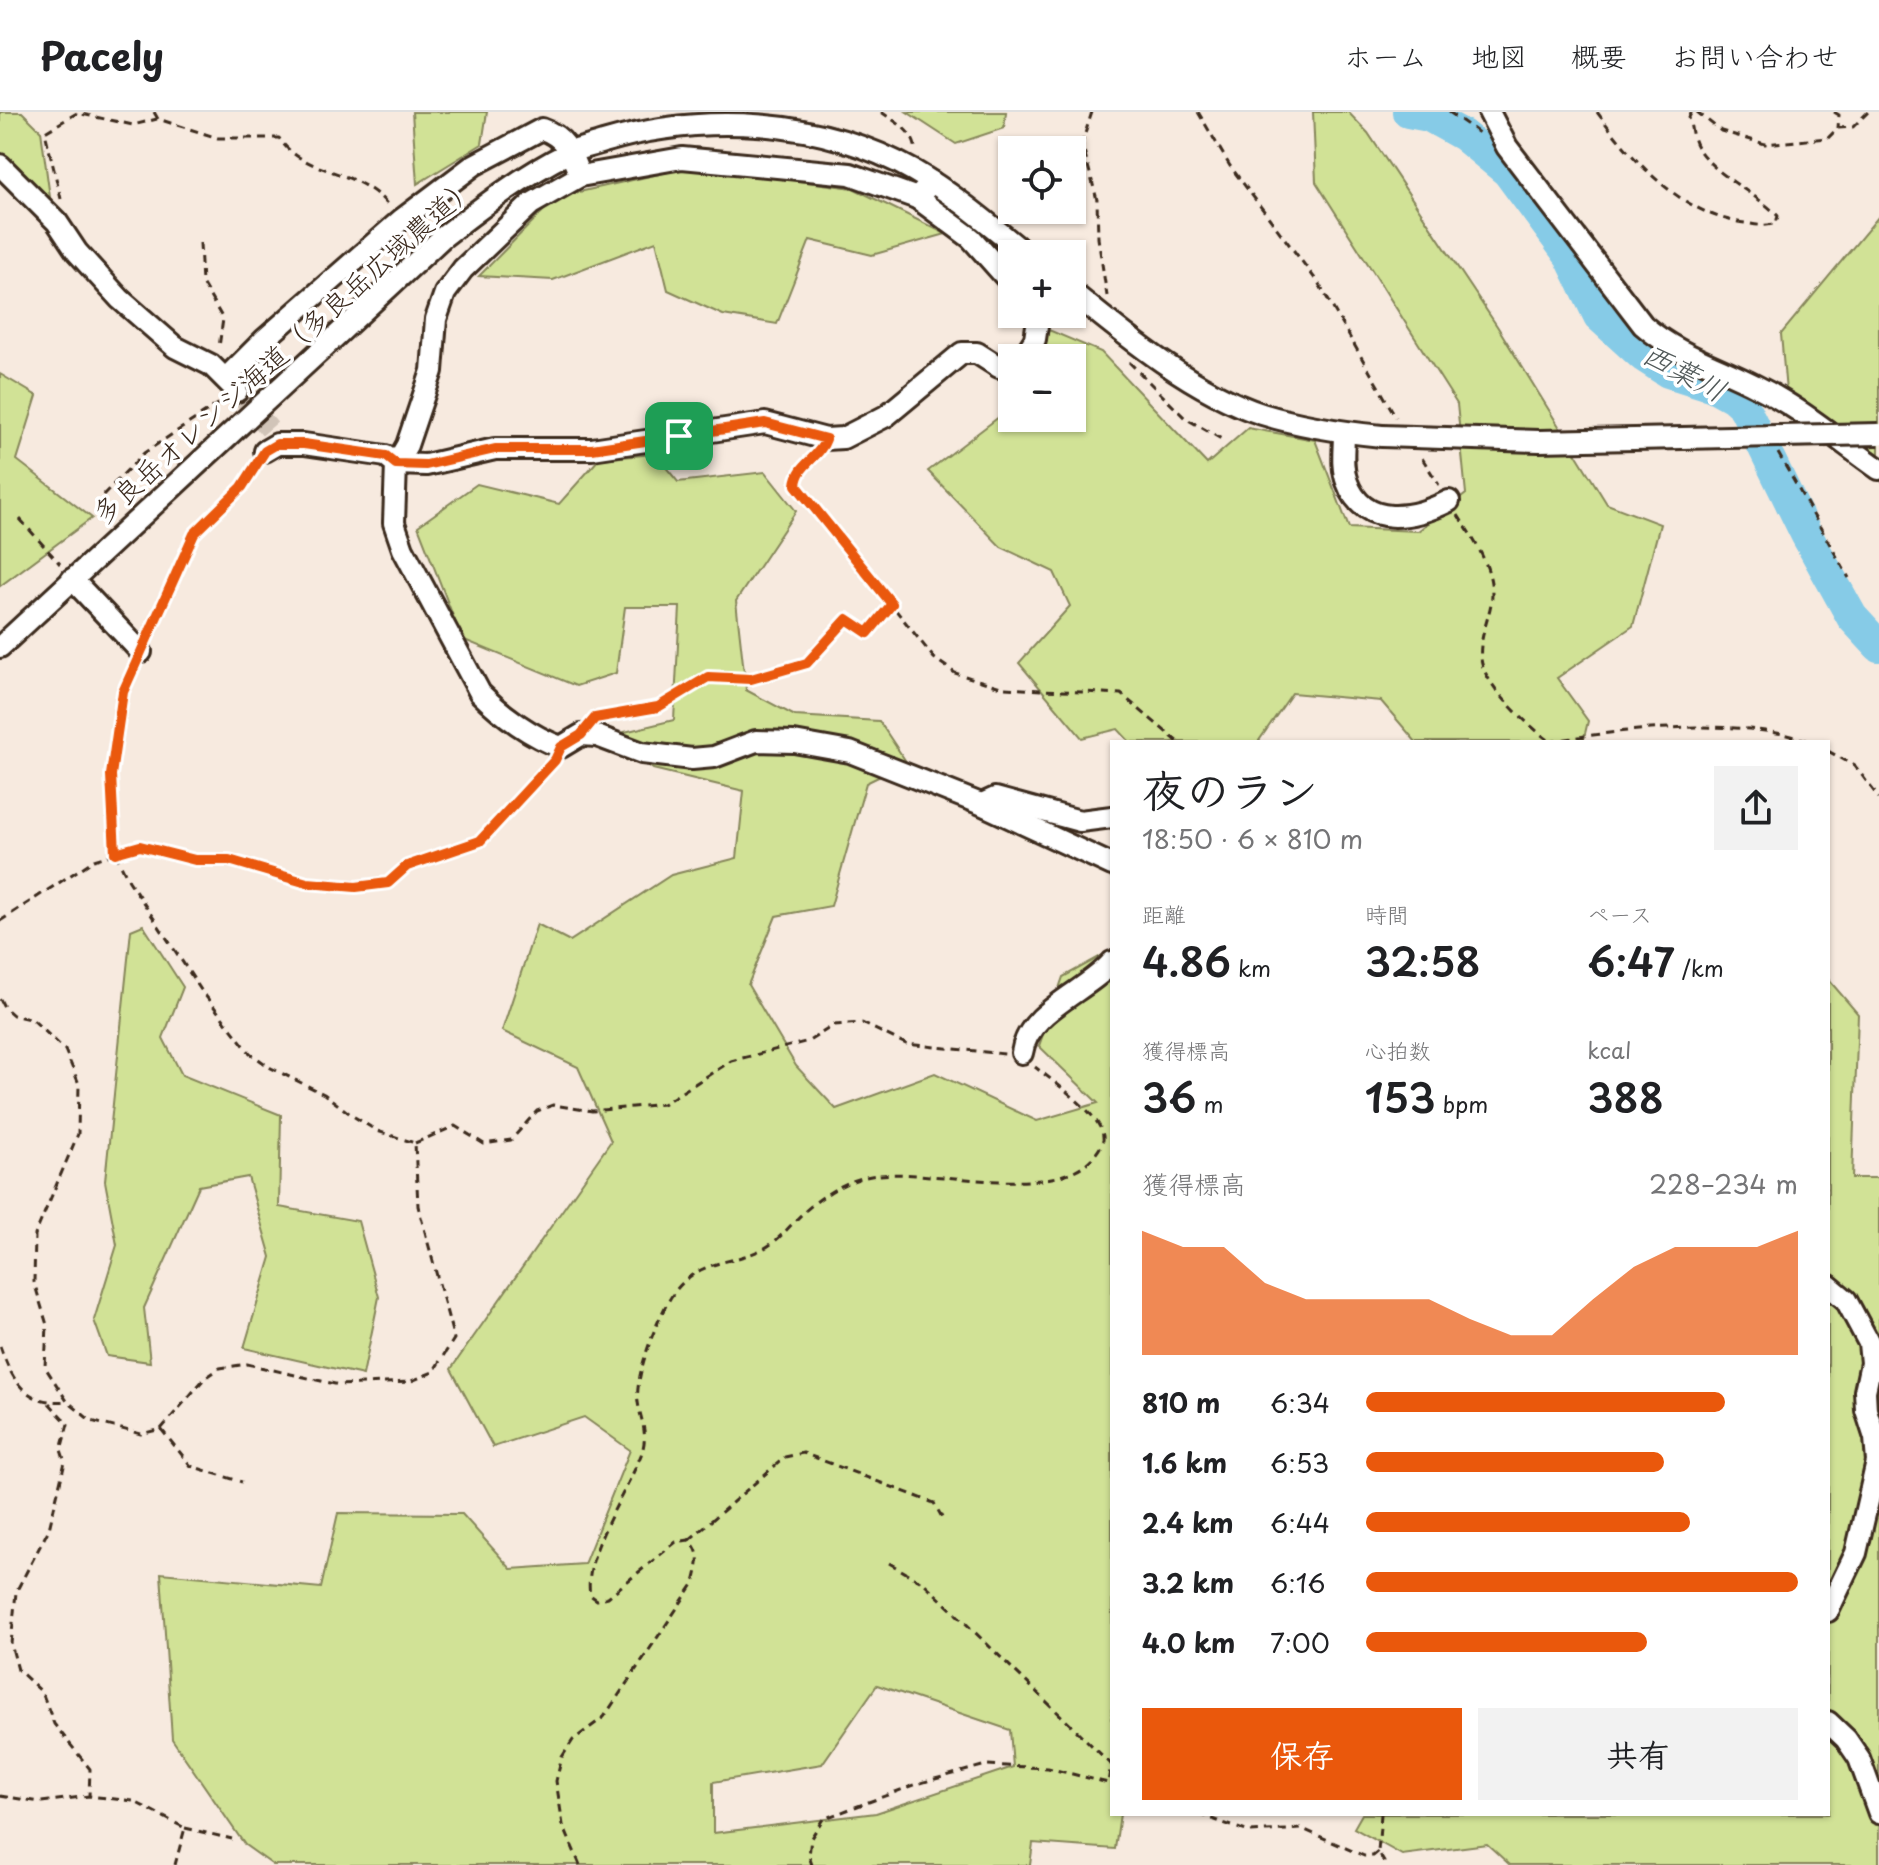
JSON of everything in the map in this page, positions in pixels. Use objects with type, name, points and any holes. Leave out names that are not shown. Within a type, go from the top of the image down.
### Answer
[{"type":"street","points":[[1489,112],[1507,147],[1643,325],[1664,343],[1801,411],[1879,469]]},
{"type":"street","name":"多良岳オレンジ海道（多良岳広域農道）","points":[[0,647],[443,237],[500,192],[571,152],[637,131],[708,123],[754,124],[818,133],[873,151],[911,169],[1008,240]]},
{"type":"street","points":[[0,165],[57,222],[77,252],[120,299],[175,347],[225,378],[401,220],[474,165],[542,129],[557,134],[571,152],[580,176]]},
{"type":"street","points":[[998,268],[971,238],[917,198],[850,174],[682,158],[580,176],[531,204],[463,269],[445,293],[436,319],[432,371],[407,445],[396,464],[394,523],[480,693],[493,706],[546,742],[561,747],[581,735],[597,736],[642,753],[692,759],[714,757],[756,741],[794,742],[850,752],[981,804],[1110,864]]},
{"type":"street","points":[[917,198],[932,182]]},
{"type":"street","points":[[1086,303],[1174,370],[1259,413],[1344,433],[1539,441],[1879,434]]},
{"type":"street","points":[[272,443],[304,444],[386,456],[396,464],[426,465],[495,449],[592,449],[765,423],[826,439],[843,438],[886,416],[962,353],[977,353],[998,366]]},
{"type":"street","points":[[1344,433],[1347,485],[1366,506],[1387,516],[1402,517],[1424,513],[1449,501]]},
{"type":"street","points":[[72,579],[141,652]]},
{"type":"street","points":[[981,804],[995,798],[1080,821],[1110,817]]},
{"type":"street","points":[[1022,1053],[1031,1031],[1047,1014],[1100,976],[1110,964]]},
{"type":"street","points":[[1830,1287],[1846,1300],[1869,1343],[1871,1363],[1865,1391],[1866,1410],[1875,1438],[1877,1462],[1856,1553],[1830,1607]]},
{"type":"street","points":[[1830,1724],[1846,1739],[1859,1758],[1879,1813]]},
{"type":"path","points":[[154,112],[158,119]]},
{"type":"path","points":[[881,112],[911,134],[916,142],[917,150],[911,169]]},
{"type":"path","points":[[1092,112],[1082,143],[1097,200],[1098,238],[1108,305],[1115,327]]},
{"type":"path","points":[[1198,112],[1230,166],[1319,284],[1401,424]]},
{"type":"path","points":[[1597,112],[1649,173],[1702,211],[1726,221],[1766,226],[1776,223],[1778,216],[1728,178],[1697,147],[1689,117],[1695,112],[1721,131],[1765,144],[1828,138],[1838,128],[1839,115],[1834,112]]},
{"type":"path","points":[[1838,128],[1853,127],[1868,112]]},
{"type":"path","points":[[57,222],[62,203],[45,132],[77,113],[133,125],[158,119],[218,138],[279,138],[288,152],[309,163],[351,177],[378,193],[401,220]]},
{"type":"path","points":[[103,495],[225,378],[219,351],[223,319],[202,283],[200,243]]},
{"type":"path","points":[[1129,363],[1185,418],[1225,441]]},
{"type":"path","points":[[826,439],[822,452],[797,474],[796,485],[934,658],[955,673],[1004,688],[1121,694],[1176,740]]},
{"type":"path","points":[[272,443],[242,487],[194,534],[123,692],[111,775],[115,853],[129,881],[201,990],[250,1053],[271,1068],[324,1094],[377,1131],[415,1143],[455,1126],[484,1144],[511,1140],[537,1111],[553,1105],[592,1111],[663,1104],[731,1061],[809,1041],[834,1025],[862,1023],[906,1044],[1000,1054],[1022,1053],[1028,1062],[1076,1099],[1100,1129],[1103,1139],[1088,1163],[1071,1174],[1010,1182],[910,1174],[870,1176],[831,1191],[803,1213],[779,1239],[761,1250],[717,1262],[694,1274],[673,1294],[660,1319],[637,1382],[638,1403],[646,1428],[642,1452],[590,1567],[590,1595],[597,1600],[608,1597],[676,1542],[689,1540],[785,1457],[803,1453],[934,1503],[944,1521]]},
{"type":"path","points":[[1417,450],[1484,557],[1492,593],[1481,659],[1488,680],[1548,740]]},
{"type":"path","points":[[1779,454],[1849,578]]},
{"type":"path","points":[[20,519],[72,579]]},
{"type":"path","points":[[581,735],[595,718],[658,707],[708,677],[751,679],[807,663],[847,619],[868,633],[892,604]]},
{"type":"path","points":[[1561,740],[1596,733],[1736,727],[1802,740]]},
{"type":"path","points":[[0,921],[94,860],[140,846],[195,860],[229,860],[307,883],[356,887],[388,883],[407,866],[480,841],[555,760],[561,747]]},
{"type":"path","points":[[1830,752],[1855,766],[1879,798]]},
{"type":"path","points":[[0,999],[13,1015],[33,1020],[65,1050],[79,1084],[78,1134],[35,1235],[34,1282],[47,1325],[45,1367],[67,1401],[91,1421],[141,1434],[161,1429],[204,1379],[220,1368],[247,1364],[339,1385],[409,1382],[433,1372],[454,1339],[418,1206],[415,1143]]},
{"type":"path","points":[[0,1346],[11,1375],[20,1388],[49,1403],[68,1424],[61,1450],[65,1462],[49,1529],[16,1592],[11,1644],[18,1670],[42,1692],[54,1724],[90,1769],[89,1796]]},
{"type":"path","points":[[49,1403],[67,1401]]},
{"type":"path","points":[[161,1429],[191,1466],[242,1482]]},
{"type":"path","points":[[580,1865],[563,1825],[556,1781],[562,1757],[573,1740],[604,1717],[694,1583],[699,1561],[697,1547],[689,1540]]},
{"type":"path","points":[[889,1563],[925,1584],[1110,1763]]},
{"type":"path","points":[[812,1865],[809,1856],[811,1838],[823,1819],[917,1784],[986,1765],[1048,1768],[1110,1783]]},
{"type":"path","points":[[0,1796],[41,1802],[89,1796],[133,1801],[185,1828],[232,1839]]},
{"type":"path","points":[[1204,1816],[1249,1832],[1303,1829],[1364,1856],[1373,1856],[1378,1852]]},
{"type":"path","points":[[1381,1816],[1378,1852],[1383,1865]]},
{"type":"path","points":[[175,1865],[185,1828]]},
{"type":"green space","points":[[0,112],[22,112],[41,131],[52,212],[0,156]]},
{"type":"green space","points":[[412,112],[487,112],[482,144],[417,184]]},
{"type":"green space","points":[[907,112],[1006,112],[1004,128],[956,144]]},
{"type":"green space","points":[[1313,112],[1348,112],[1368,133],[1497,326],[1607,504],[1660,524],[1633,626],[1557,678],[1588,721],[1583,740],[1414,740],[1381,701],[1292,693],[1259,740],[1128,740],[1118,729],[1082,738],[1019,663],[1070,606],[1054,572],[1001,547],[928,471],[998,418],[998,432],[1086,432],[1086,346],[1101,352],[1207,464],[1248,428],[1315,440],[1349,528],[1418,531],[1466,494],[1457,404],[1316,182]]},
{"type":"green space","points":[[690,167],[853,188],[946,234],[872,255],[810,240],[777,324],[723,315],[668,290],[656,241],[553,280],[479,276],[557,197]]},
{"type":"green space","points":[[1879,216],[1879,454],[1786,392],[1781,334]]},
{"type":"green space","points":[[1049,330],[1082,344],[1044,344]]},
{"type":"green space","points":[[0,374],[37,396],[17,460],[92,518],[0,586]]},
{"type":"green space","points":[[655,454],[678,482],[765,472],[796,511],[736,601],[746,690],[795,716],[879,721],[907,763],[866,783],[831,906],[776,916],[748,985],[796,1066],[836,1109],[935,1073],[1037,1121],[1098,1103],[1039,1046],[1063,977],[1110,951],[1110,1816],[1120,1816],[1115,1849],[1033,1843],[1030,1865],[273,1865],[245,1845],[172,1739],[161,1573],[321,1588],[338,1513],[462,1514],[511,1569],[584,1564],[630,1450],[584,1417],[493,1447],[451,1369],[611,1141],[578,1067],[502,1031],[537,924],[570,941],[671,875],[737,858],[744,791],[653,769],[612,735],[674,720],[680,607],[625,607],[616,673],[576,686],[462,639],[418,526],[477,484],[559,504],[599,459]],"holes":[[[877,1685],[1010,1730],[1013,1767],[876,1813],[713,1833],[713,1782],[822,1764]]]},
{"type":"green space","points":[[143,925],[183,987],[163,1038],[182,1075],[281,1115],[279,1207],[358,1221],[379,1297],[363,1375],[244,1348],[271,1257],[248,1177],[199,1186],[144,1308],[150,1362],[107,1356],[94,1320],[117,1245],[105,1181],[131,930]]},
{"type":"green space","points":[[1830,981],[1858,1014],[1852,1178],[1879,1178],[1879,1865],[1510,1865],[1487,1844],[1402,1855],[1354,1828],[1361,1816],[1830,1816]]},
{"type":"waterway","name":"西葉川","points":[[1408,112],[1429,116],[1463,135],[1508,172],[1570,256],[1599,316],[1643,356],[1668,372],[1713,386],[1744,407],[1806,534],[1852,617],[1879,646]]},
{"type":"tunnel","points":[[237,391],[273,433]]},
{"type":"route","points":[[765,423],[826,439],[822,452],[797,474],[796,485],[892,604],[868,633],[847,619],[807,663],[751,679],[708,677],[658,707],[595,718],[581,735],[561,747],[555,760],[480,841],[407,866],[388,883],[356,887],[307,883],[229,860],[195,860],[140,846],[115,853],[111,775],[123,692],[194,534],[242,487],[265,451],[277,444],[304,444],[386,456],[396,464],[426,465],[495,449],[592,449],[679,436],[765,423]]}]
